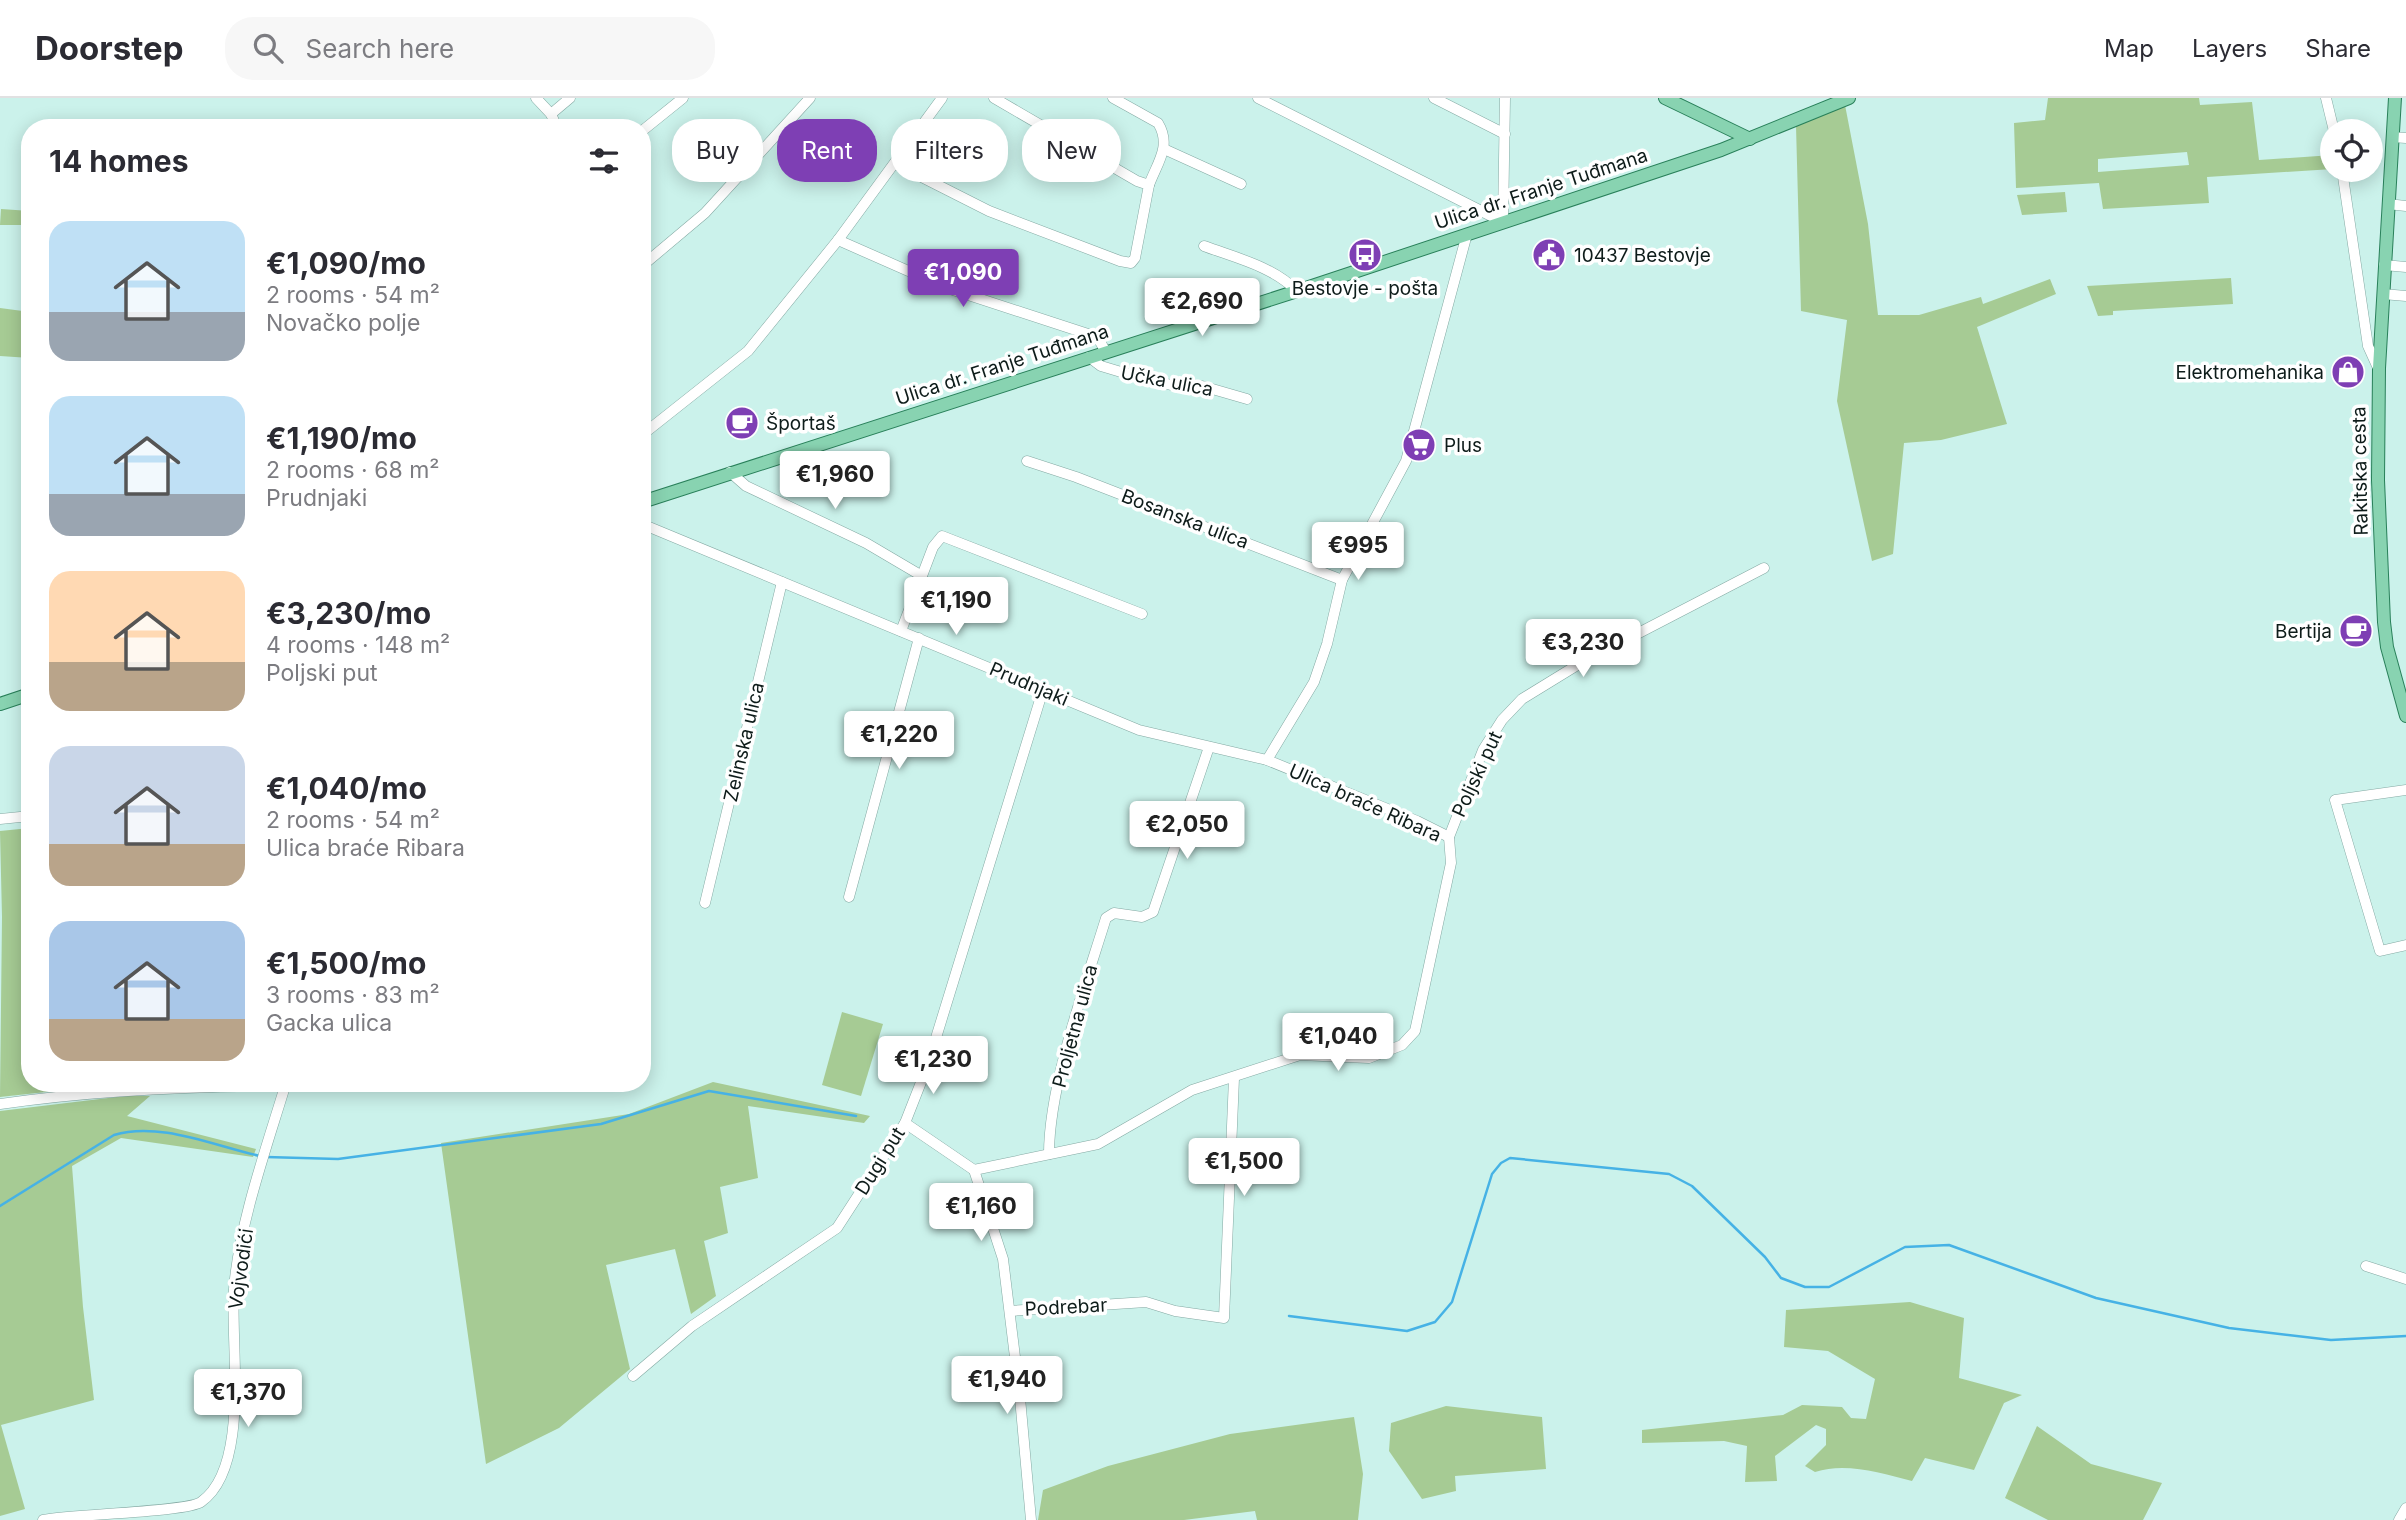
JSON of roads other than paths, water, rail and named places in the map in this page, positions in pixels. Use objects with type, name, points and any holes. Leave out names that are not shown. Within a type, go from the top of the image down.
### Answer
[{"type":"main road","points":[[1665,98],[1750,139]]},
{"type":"main road","name":"Ulica dr. Franje Tuđmana","points":[[651,499],[1297,291],[1750,139],[1849,98]]},
{"type":"main road","name":"Rakitska cesta","points":[[2395,98],[2379,368],[2378,480],[2384,622],[2387,647],[2406,716]]},
{"type":"main road","points":[[0,704],[21,697]]},
{"type":"street","points":[[536,98],[553,119]]},
{"type":"street","points":[[551,114],[570,98]]},
{"type":"street","points":[[651,124],[683,98]]},
{"type":"street","points":[[651,258],[705,213],[810,98]]},
{"type":"street","points":[[927,119],[942,98]]},
{"type":"street","points":[[994,98],[1137,181],[1149,185]]},
{"type":"street","points":[[932,182],[989,211],[1120,261],[1130,262],[1135,258],[1149,185],[1164,149],[1158,123],[1113,98]]},
{"type":"street","points":[[1258,98],[1503,222],[1505,98]]},
{"type":"street","points":[[1434,98],[1505,134]]},
{"type":"street","points":[[2326,98],[2331,119]]},
{"type":"street","points":[[2392,137],[2406,138]]},
{"type":"street","points":[[1164,149],[1241,184]]},
{"type":"street","points":[[651,428],[748,351],[891,171]]},
{"type":"street","points":[[2344,182],[2368,346],[2379,368]]},
{"type":"street","points":[[2388,204],[2406,206]]},
{"type":"street","name":"Ulica braće Ribara","points":[[974,1170],[1098,1144],[1192,1090],[1300,1055],[1369,1058],[1402,1045],[1411,1036],[1451,863],[1448,837],[1418,821],[1267,760],[1314,682],[1327,645],[1342,580],[1406,461],[1467,234]]},
{"type":"street","points":[[838,240],[947,288],[1091,335],[1107,352]]},
{"type":"street","points":[[1204,246],[1264,268],[1284,278],[1297,291]]},
{"type":"street","points":[[2384,265],[2406,267]]},
{"type":"street","points":[[2383,294],[2406,296]]},
{"type":"street","name":"Učka ulica","points":[[1089,357],[1101,366],[1175,386],[1202,386],[1248,398]]},
{"type":"street","name":"Bosanska ulica","points":[[1027,461],[1076,477],[1342,580]]},
{"type":"street","points":[[730,472],[746,486],[866,543],[922,576]]},
{"type":"street","name":"Prudnjaki","points":[[651,528],[1139,730],[1267,760]]},
{"type":"street","points":[[901,631],[937,539],[948,536],[1142,614]]},
{"type":"street","name":"Poljski put","points":[[1448,837],[1483,750],[1502,720],[1522,699],[1579,664],[1764,568]]},
{"type":"street","name":"Zelinska ulica","points":[[705,903],[782,582]]},
{"type":"street","points":[[849,897],[919,638]]},
{"type":"street","name":"Dugi put","points":[[633,1376],[692,1326],[837,1228],[905,1123],[927,1067],[1043,690]]},
{"type":"street","name":"Proljetna ulica","points":[[1049,1154],[1049,1132],[1055,1099],[1106,918],[1114,913],[1124,912],[1142,917],[1153,912],[1209,747]]},
{"type":"street","points":[[2406,790],[2335,800],[2380,951],[2406,946]]},
{"type":"street","points":[[0,818],[21,817]]},
{"type":"street","name":"Podrebar","points":[[974,1170],[1003,1259],[1010,1311],[1146,1302],[1175,1311],[1224,1318],[1234,1077]]},
{"type":"street","points":[[0,1104],[87,1092]]},
{"type":"street","name":"Vojvodići","points":[[43,1520],[71,1514],[173,1509],[200,1503],[221,1479],[232,1444],[234,1288],[261,1166],[284,1092]]},
{"type":"street","points":[[905,1123],[974,1170]]},
{"type":"street","points":[[2366,1266],[2406,1279]]},
{"type":"street","points":[[1010,1311],[1031,1520]]},
{"type":"street","points":[[2399,1520],[2406,1508]]},
{"type":"waterway","points":[[266,1157],[338,1159],[601,1124],[709,1091],[856,1116]]},
{"type":"waterway","points":[[0,1206],[114,1135],[131,1131],[187,1136],[260,1156]]},
{"type":"waterway","points":[[1289,1316],[1407,1331],[1435,1322],[1452,1302],[1492,1174],[1501,1163],[1510,1158],[1669,1174],[1692,1186],[1765,1257],[1781,1278],[1805,1287],[1829,1287],[1905,1247],[1949,1245],[2096,1298],[2229,1328],[2331,1340],[2406,1336]]},
{"type":"place","name":"Bestovje - pošta","points":[[1365,255]]},
{"type":"place","name":"10437 Bestovje","points":[[1549,255]]},
{"type":"place","name":"Elektromehanika","points":[[2348,372]]},
{"type":"place","name":"Športaš","points":[[742,423]]},
{"type":"place","name":"Plus","points":[[1419,445]]},
{"type":"place","name":"Bertija","points":[[2356,631]]}]
